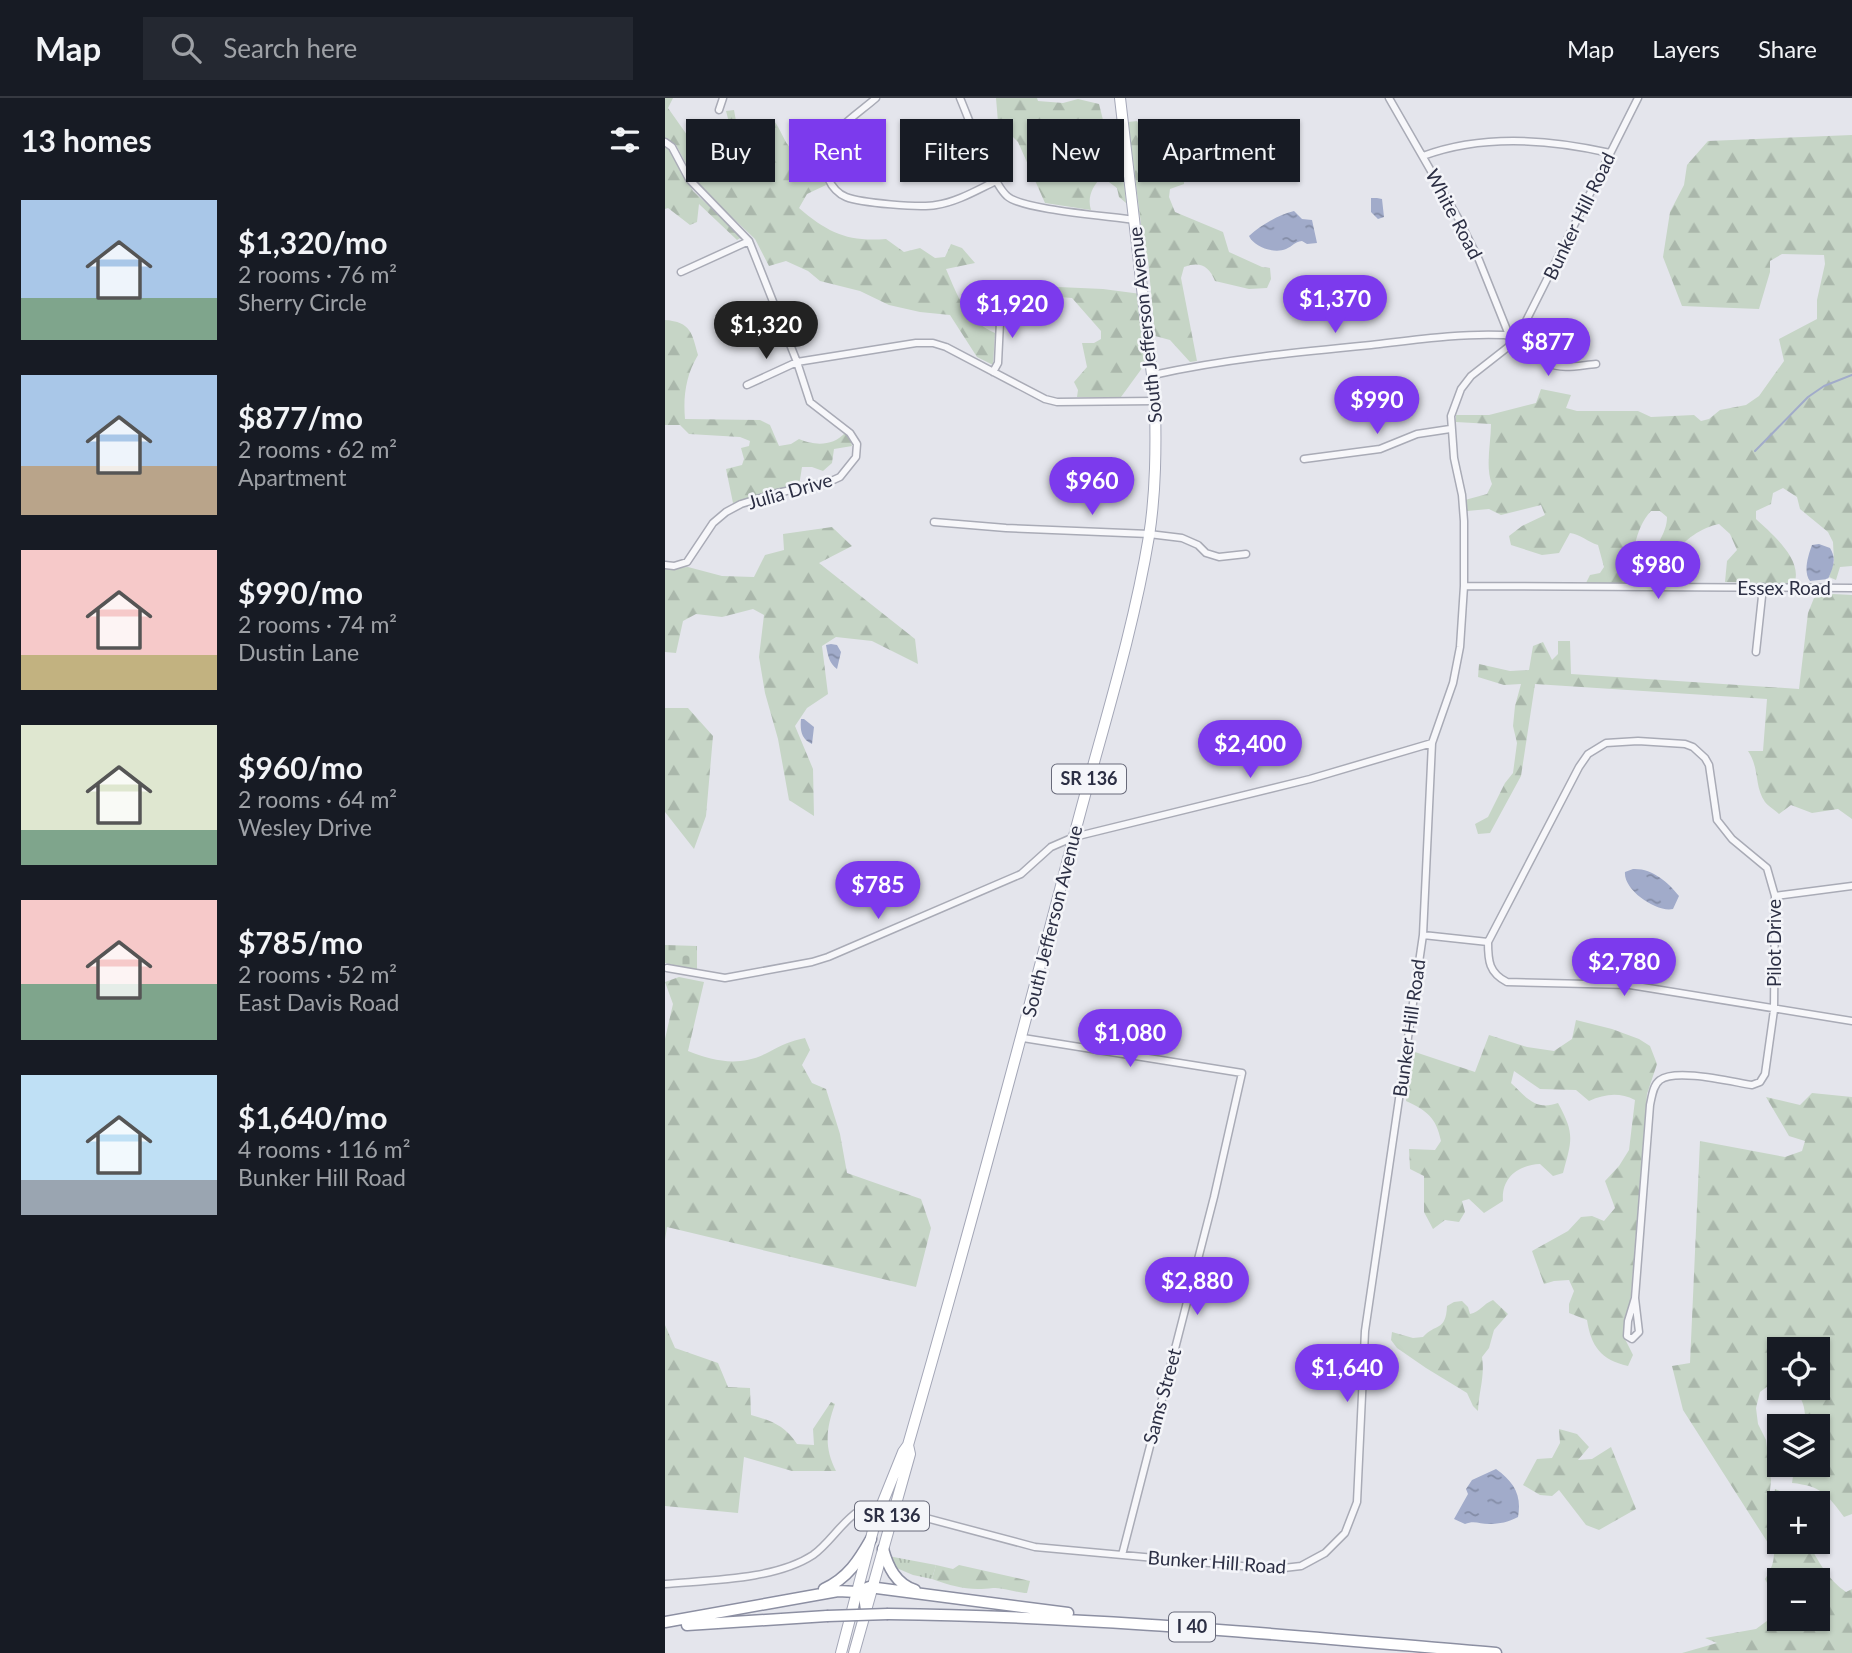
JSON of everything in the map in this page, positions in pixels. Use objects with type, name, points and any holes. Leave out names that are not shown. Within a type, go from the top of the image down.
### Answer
[{"type":"highway","points":[[797,1598],[835,1584],[847,1575],[871,1539]]},
{"type":"highway","points":[[883,1549],[897,1580],[909,1588],[935,1594]]},
{"type":"highway","points":[[665,1624],[797,1598],[838,1591],[857,1592],[872,1587],[1150,1624]]},
{"type":"highway","points":[[857,1592],[863,1596],[866,1610]]},
{"type":"highway","name":"I 40","points":[[665,1624],[888,1614],[983,1615],[1150,1624],[1496,1653]]},
{"type":"main road","name":"South Jefferson Avenue","points":[[855,1653],[909,1454],[908,1446],[1023,1038],[1128,636],[1149,534],[1156,449],[1155,401],[1120,98]]},
{"type":"main road","name":"South Jefferson Avenue","points":[[841,1653],[881,1506],[908,1446]]},
{"type":"street","points":[[719,110],[723,98]]},
{"type":"street","points":[[876,98],[837,132],[824,152],[829,180],[843,196],[856,200],[928,207],[959,198],[994,182]]},
{"type":"street","points":[[960,98],[969,119]]},
{"type":"street","name":"White Road","points":[[1389,98],[1458,218],[1479,260],[1509,335]]},
{"type":"street","name":"Bunker Hill Road","points":[[881,1506],[1035,1547],[1275,1569],[1289,1568],[1316,1559],[1345,1533],[1357,1502],[1364,1331],[1423,935],[1432,743],[1457,667],[1464,586],[1462,495],[1450,429],[1454,404],[1471,376],[1517,338],[1638,98]]},
{"type":"street","points":[[1423,156],[1443,149],[1523,140],[1554,141],[1610,153]]},
{"type":"street","name":"Julia Drive","points":[[665,142],[672,146],[696,188],[749,241],[810,402],[850,433],[857,444],[856,457],[840,477],[741,504],[713,523],[687,562],[674,566],[665,565]]},
{"type":"street","points":[[997,182],[1004,194],[1017,202],[1135,220]]},
{"type":"street","points":[[681,272],[749,241]]},
{"type":"street","points":[[993,372],[998,363],[1001,301]]},
{"type":"street","points":[[1153,375],[1190,367],[1314,351],[1433,339],[1509,335],[1517,338],[1549,364],[1596,364]]},
{"type":"street","points":[[747,385],[797,362],[879,348],[933,343],[946,347],[1045,399],[1057,402],[1155,401]]},
{"type":"street","points":[[1304,459],[1380,449],[1416,434],[1450,429]]},
{"type":"street","points":[[934,522],[1149,534],[1191,541],[1206,552],[1219,557],[1247,554]]},
{"type":"street","name":"Essex Road","points":[[1464,586],[1852,588]]},
{"type":"street","points":[[1756,652],[1763,587]]},
{"type":"street","name":"Pilot Drive","points":[[1488,942],[1579,767],[1588,754],[1606,743],[1664,741],[1685,744],[1700,752],[1709,765],[1717,820],[1732,839],[1767,868],[1775,896],[1775,1010],[1765,1074],[1759,1082],[1752,1085],[1674,1076],[1658,1081],[1653,1090],[1635,1298],[1639,1332],[1632,1339],[1627,1336],[1628,1321],[1635,1298]]},
{"type":"street","points":[[667,968],[725,978],[820,960],[1021,874],[1051,847],[1074,837],[1310,779],[1432,743]]},
{"type":"street","points":[[1775,896],[1852,887]]},
{"type":"street","points":[[1423,935],[1488,942],[1491,969],[1497,977],[1507,982],[1630,985],[1852,1021]]},
{"type":"street","name":"Sams Street","points":[[1023,1038],[1242,1073],[1214,1197],[1122,1555]]},
{"type":"street","points":[[665,1584],[751,1575],[798,1563],[820,1550],[860,1510],[881,1506]]},
{"type":"green space","points":[[665,98],[673,98],[668,108],[686,134],[686,164],[676,145],[665,139]]},
{"type":"green space","points":[[996,98],[1037,98],[1038,101],[1063,103],[1078,99],[1099,104],[1103,119],[1027,119],[1027,162],[1013,137],[1013,119],[998,119]]},
{"type":"green space","points":[[734,110],[736,119],[728,119],[726,111]]},
{"type":"green space","points":[[1137,121],[1138,124],[1138,182],[1184,182],[1170,189],[1169,197],[1175,212],[1223,232],[1229,252],[1270,268],[1271,279],[1267,288],[1249,289],[1215,281],[1203,266],[1184,267],[1181,278],[1197,361],[1190,362],[1170,340],[1155,336],[1148,259],[1144,248],[1128,122]]},
{"type":"green space","points":[[775,122],[789,146],[789,182],[825,182],[826,185],[807,194],[799,208],[819,224],[849,237],[886,239],[904,252],[920,248],[935,258],[945,257],[951,244],[962,248],[975,263],[946,269],[964,307],[985,328],[995,333],[993,365],[977,357],[950,315],[889,305],[860,291],[820,281],[808,271],[786,261],[769,266],[755,239],[696,182],[775,182]]},
{"type":"green space","points":[[1852,135],[1852,566],[1840,567],[1836,580],[1829,577],[1834,562],[1833,542],[1828,532],[1800,509],[1797,497],[1783,488],[1773,493],[1771,504],[1756,511],[1756,519],[1791,557],[1796,575],[1794,584],[1725,582],[1727,561],[1737,550],[1730,534],[1719,524],[1700,531],[1682,545],[1674,556],[1672,579],[1657,577],[1649,563],[1666,523],[1667,517],[1660,511],[1651,511],[1637,535],[1631,583],[1586,583],[1590,575],[1600,573],[1604,567],[1598,545],[1570,533],[1559,553],[1542,555],[1511,545],[1509,536],[1545,515],[1541,505],[1501,515],[1489,509],[1467,511],[1465,500],[1487,494],[1492,484],[1489,463],[1491,424],[1456,422],[1456,415],[1489,415],[1536,403],[1541,389],[1571,395],[1566,408],[1577,411],[1638,411],[1651,417],[1694,415],[1701,421],[1709,419],[1720,410],[1746,405],[1759,396],[1784,361],[1779,339],[1817,319],[1824,255],[1782,254],[1770,261],[1770,272],[1759,309],[1682,306],[1663,257],[1670,212],[1684,185],[1687,165],[1708,141]]},
{"type":"green space","points":[[665,145],[693,191],[742,237],[737,240],[699,204],[697,222],[690,225],[668,208],[665,209]]},
{"type":"green space","points":[[1124,179],[1126,203],[1119,197],[1117,188],[1109,182],[1124,182]]},
{"type":"green space","points":[[1036,182],[1097,182],[1091,192],[1091,210],[1045,203]]},
{"type":"green space","points":[[1036,286],[1141,294],[1148,360],[1121,397],[1077,397],[1078,390],[1074,382],[1087,367],[1082,343],[1094,343],[1101,339],[1101,331],[1072,298],[1048,296],[1051,321],[1044,321]]},
{"type":"green space","points":[[665,320],[680,323],[689,330],[698,355],[686,386],[685,419],[760,420],[770,425],[779,446],[799,439],[817,444],[829,442],[845,433],[852,446],[834,449],[832,463],[823,471],[802,467],[799,486],[775,490],[733,503],[726,469],[742,465],[744,459],[741,448],[749,446],[750,441],[740,437],[689,434],[680,425],[665,425]]},
{"type":"green space","points":[[832,527],[852,546],[819,563],[915,639],[918,664],[872,641],[836,637],[822,646],[828,694],[807,708],[795,726],[813,769],[814,816],[789,800],[759,657],[764,615],[753,609],[722,617],[696,614],[683,621],[676,653],[665,652],[665,569],[688,567],[722,576],[754,577],[765,555],[784,550],[783,534]]},
{"type":"green space","points":[[1833,594],[1852,595],[1852,819],[1838,809],[1812,813],[1791,805],[1779,814],[1765,802],[1748,751],[1763,751],[1767,699],[1535,684],[1521,776],[1490,833],[1478,834],[1475,824],[1488,817],[1513,773],[1517,743],[1513,726],[1521,684],[1504,685],[1478,677],[1479,664],[1510,671],[1529,670],[1533,646],[1543,642],[1552,660],[1558,654],[1558,641],[1570,641],[1571,674],[1799,689],[1808,613],[1814,598]]},
{"type":"green space","points":[[665,708],[688,708],[713,736],[706,816],[694,849],[665,812]]},
{"type":"green space","points":[[665,945],[697,946],[697,971],[665,963]]},
{"type":"green space","points":[[679,977],[704,982],[688,1051],[719,1060],[748,1060],[786,1043],[805,1038],[810,1050],[802,1065],[812,1083],[826,1089],[840,1134],[847,1173],[921,1199],[931,1228],[916,1287],[667,1227],[665,1240],[665,1039],[673,1004],[665,982]]},
{"type":"green space","points":[[1576,1020],[1639,1039],[1650,1046],[1657,1064],[1647,1094],[1631,1296],[1623,1335],[1633,1355],[1628,1366],[1604,1356],[1591,1337],[1587,1320],[1569,1313],[1574,1291],[1569,1280],[1544,1284],[1532,1251],[1568,1231],[1581,1217],[1592,1216],[1604,1221],[1615,1208],[1605,1181],[1629,1150],[1635,1100],[1612,1095],[1589,1101],[1576,1090],[1540,1089],[1514,1071],[1511,1083],[1532,1102],[1544,1105],[1558,1103],[1567,1122],[1570,1137],[1563,1173],[1553,1176],[1540,1164],[1518,1170],[1508,1179],[1503,1201],[1484,1213],[1469,1199],[1462,1201],[1465,1212],[1459,1222],[1445,1220],[1433,1229],[1424,1212],[1424,1176],[1410,1169],[1409,1149],[1435,1150],[1441,1141],[1433,1120],[1420,1108],[1406,1101],[1412,1051],[1475,1072],[1489,1035],[1527,1047],[1554,1051],[1572,1039]]},
{"type":"green space","points":[[1812,1093],[1852,1097],[1852,1514],[1844,1517],[1830,1499],[1830,1491],[1792,1483],[1793,1477],[1830,1477],[1830,1414],[1805,1414],[1801,1400],[1830,1400],[1830,1337],[1767,1337],[1767,1387],[1760,1392],[1756,1408],[1758,1424],[1766,1440],[1767,1477],[1771,1477],[1771,1480],[1770,1491],[1767,1491],[1767,1541],[1683,1410],[1672,1366],[1690,1363],[1700,1141],[1785,1157],[1802,1151],[1805,1141],[1789,1136],[1766,1097],[1800,1105]]},
{"type":"green space","points":[[1493,1300],[1508,1314],[1494,1330],[1489,1348],[1482,1357],[1478,1411],[1467,1393],[1397,1348],[1391,1340],[1392,1332],[1413,1338],[1423,1337],[1442,1324],[1447,1306],[1454,1302],[1462,1301],[1470,1314]]},
{"type":"green space","points":[[665,1325],[675,1348],[718,1363],[728,1387],[750,1388],[751,1415],[777,1425],[797,1444],[814,1445],[813,1429],[831,1402],[835,1404],[828,1438],[836,1471],[792,1471],[744,1457],[738,1513],[665,1506]]},
{"type":"green space","points":[[1559,1429],[1577,1434],[1589,1447],[1578,1460],[1592,1459],[1611,1447],[1636,1509],[1599,1530],[1586,1525],[1559,1490],[1552,1496],[1540,1495],[1523,1485],[1537,1459],[1552,1458],[1560,1443]]},
{"type":"green space","points":[[1774,1554],[1815,1554],[1823,1568],[1771,1568]]},
{"type":"green space","points":[[888,1556],[936,1565],[932,1579],[894,1567]]},
{"type":"green space","points":[[936,1565],[953,1569],[959,1565],[1030,1581],[1027,1593],[997,1588],[962,1588],[932,1579]]},
{"type":"green space","points":[[1830,1577],[1846,1592],[1852,1589],[1852,1653],[1682,1653],[1717,1643],[1705,1638],[1756,1629],[1767,1621],[1767,1631],[1830,1631]]},
{"type":"water","points":[[1371,198],[1382,199],[1384,217],[1378,219],[1371,212]]},
{"type":"water","points":[[1294,211],[1302,219],[1312,220],[1317,243],[1307,244],[1302,241],[1276,251],[1260,246],[1249,236],[1270,221]]},
{"type":"water","points":[[1819,544],[1830,548],[1833,567],[1828,579],[1810,581],[1807,573],[1808,559],[1812,545]]},
{"type":"water","points":[[826,645],[837,645],[841,652],[837,669],[827,653]]},
{"type":"water","points":[[801,719],[814,727],[812,744],[805,740],[802,734]]},
{"type":"water","points":[[1633,869],[1653,873],[1670,886],[1679,896],[1673,909],[1650,904],[1635,893],[1629,886],[1625,872]]},
{"type":"water","points":[[1496,1469],[1508,1479],[1518,1496],[1518,1517],[1493,1524],[1465,1524],[1454,1519],[1468,1494],[1466,1489],[1472,1480]]},
{"type":"waterway","points":[[1755,451],[1808,397],[1824,386],[1852,375]]}]
